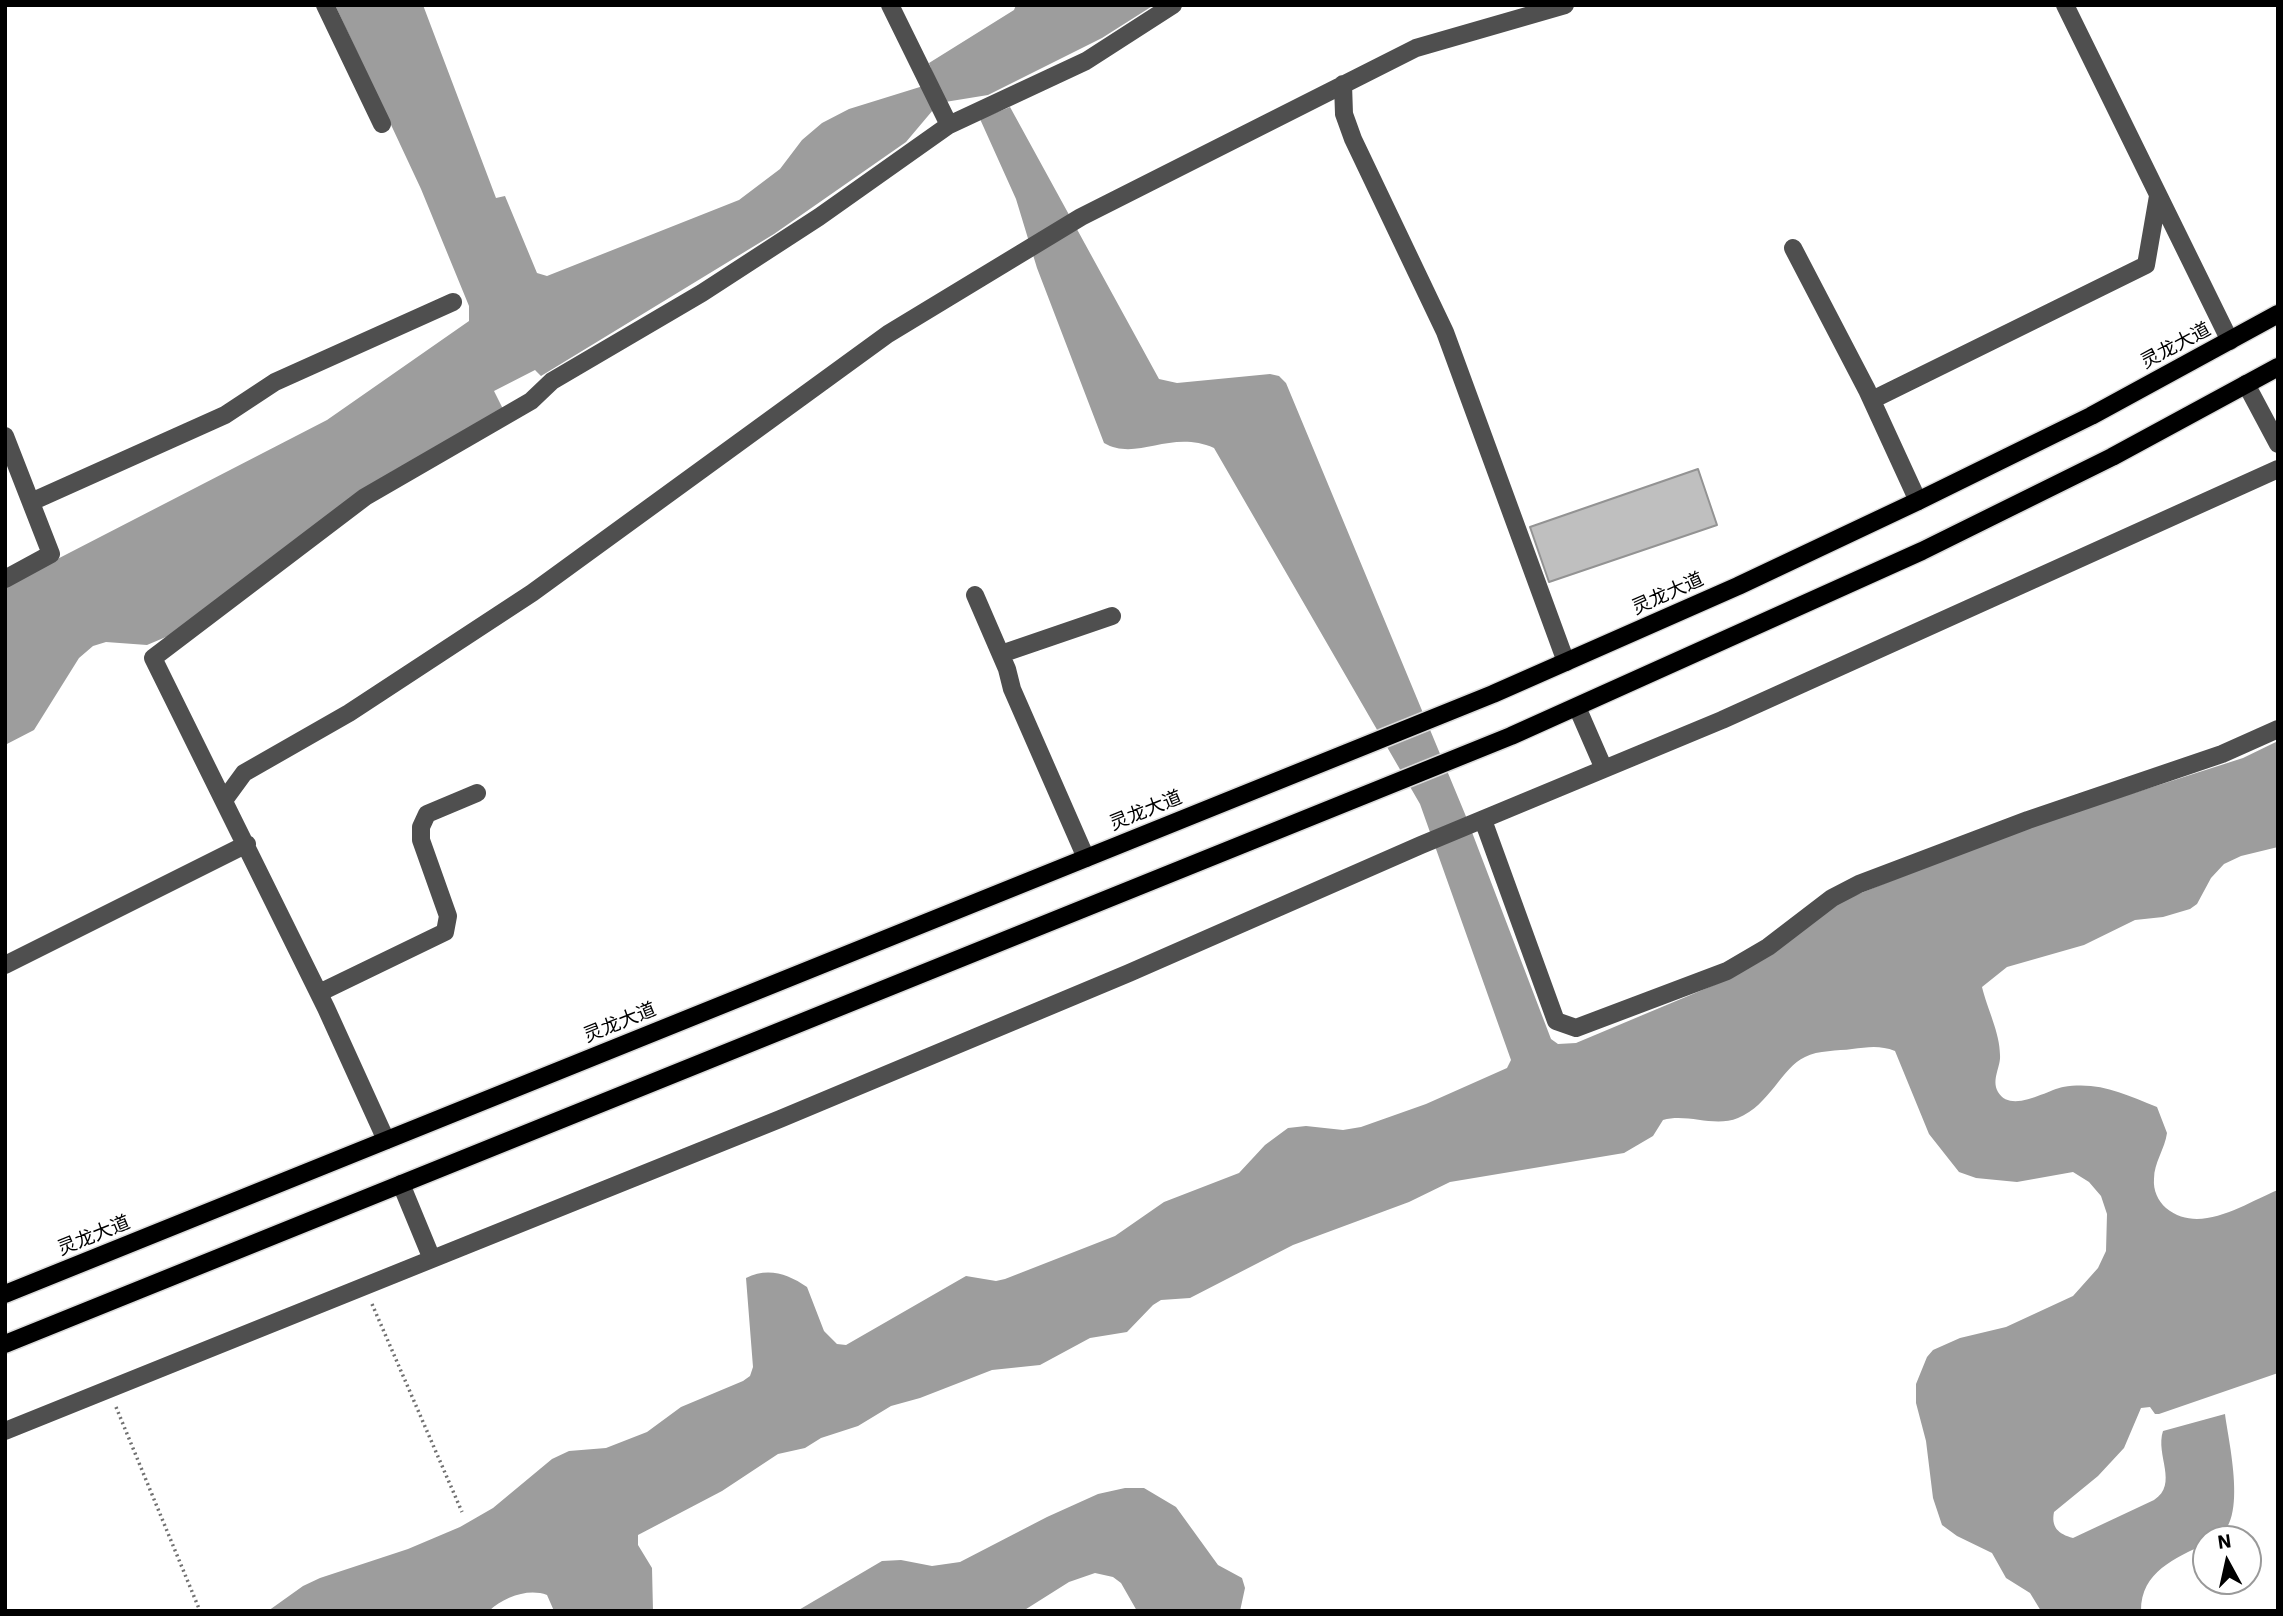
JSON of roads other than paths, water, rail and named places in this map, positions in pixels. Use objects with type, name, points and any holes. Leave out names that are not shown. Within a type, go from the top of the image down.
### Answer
[{"type":"main road","name":"灵龙大道","points":[[5,1294],[1346,754],[1566,662],[1918,501],[2091,416],[2278,314]]},
{"type":"main road","points":[[5,1344],[1484,747],[1946,539],[2112,457],[2278,367]]},
{"type":"street","points":[[325,5],[383,124]]},
{"type":"street","points":[[890,5],[945,117]]},
{"type":"street","points":[[386,1140],[247,844],[153,658],[366,497],[531,401],[552,381],[702,293],[819,217],[945,117],[1086,61],[1173,5]]},
{"type":"street","points":[[225,799],[244,773],[349,713],[532,593],[888,334],[1081,217],[1416,48],[1565,5]]},
{"type":"street","points":[[2065,5],[2230,341]]},
{"type":"street","points":[[1343,84],[1344,114],[1353,139],[1445,331],[1566,662]]},
{"type":"street","points":[[1872,400],[2146,265],[2158,196]]},
{"type":"street","points":[[1793,248],[1872,400],[1918,501]]},
{"type":"street","points":[[31,502],[225,415],[275,383],[453,302]]},
{"type":"street","points":[[2246,384],[2278,444]]},
{"type":"street","points":[[5,436],[51,554],[5,579]]},
{"type":"street","points":[[5,1431],[780,1119],[1421,845],[1722,720],[2278,469]]},
{"type":"street","points":[[975,595],[1001,654],[1012,689],[1086,858]]},
{"type":"street","points":[[1001,654],[1112,616]]},
{"type":"street","points":[[1577,707],[1604,769]]},
{"type":"street","points":[[1479,821],[1556,1021],[1577,1028],[1727,971],[1768,947],[1832,898],[1859,884],[2028,820],[2211,758],[2278,729]]},
{"type":"street","points":[[319,993],[445,932],[448,916],[421,840],[421,827],[427,814],[477,793]]},
{"type":"street","points":[[5,965],[247,844]]},
{"type":"street","points":[[401,1184],[432,1259]]}]
